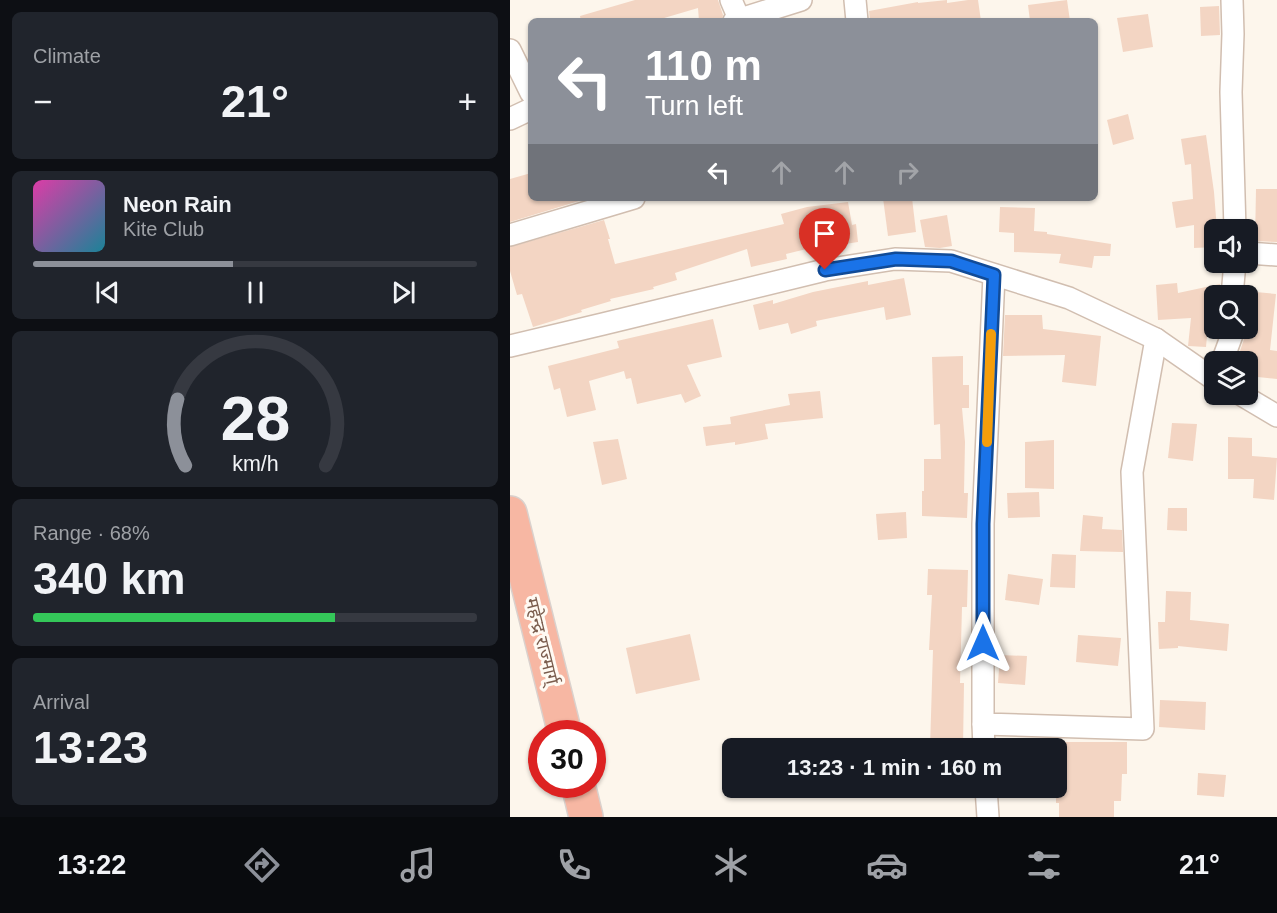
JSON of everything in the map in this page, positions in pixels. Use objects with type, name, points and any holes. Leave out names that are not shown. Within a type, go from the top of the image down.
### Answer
[{"type":"highway","name":"महेन्द्र राज्मार्ग्","points":[[510,513],[562,720]]},
{"type":"highway","points":[[581,798],[586,817]]},
{"type":"street","points":[[736,15],[801,0]]},
{"type":"street","points":[[855,0],[857,18]]},
{"type":"street","points":[[1232,0],[1231,92],[1235,219]]},
{"type":"street","points":[[510,50],[528,87]]},
{"type":"street","points":[[510,119],[528,110]]},
{"type":"street","points":[[510,235],[624,201]]},
{"type":"street","points":[[1258,254],[1277,255]]},
{"type":"street","points":[[510,346],[825,270],[896,259],[951,261],[1069,298],[1156,339],[1204,372]]},
{"type":"street","points":[[984,738],[983,524],[994,275]]},
{"type":"street","points":[[983,724],[1143,729],[1132,472],[1156,339]]},
{"type":"street","points":[[1258,405],[1277,416]]},
{"type":"street","points":[[987,798],[988,817]]},
{"type":"building","points":[[635,0],[718,0],[723,15],[722,18],[699,18],[698,8],[664,18],[580,18],[580,16]]},
{"type":"building","points":[[978,0],[981,18],[870,18],[869,11],[918,3]]},
{"type":"building","points":[[1067,0],[1070,18],[1030,18],[1028,5]]},
{"type":"building","points":[[1219,6],[1220,35],[1201,36],[1200,7]]},
{"type":"building","points":[[1148,14],[1153,47],[1123,52],[1117,18]]},
{"type":"building","points":[[1128,114],[1134,139],[1113,145],[1107,120]]},
{"type":"building","points":[[1206,135],[1216,219],[1204,219],[1204,248],[1194,248],[1194,225],[1176,228],[1172,202],[1193,199],[1191,164],[1185,165],[1181,139]]},
{"type":"building","points":[[528,174],[528,201],[579,201],[510,222],[510,179]]},
{"type":"building","points":[[1256,189],[1277,189],[1277,242],[1258,241],[1258,219],[1255,219]]},
{"type":"building","points":[[883,201],[912,201],[916,232],[888,236]]},
{"type":"building","points":[[848,202],[852,225],[856,224],[858,242],[832,246],[831,243],[786,254],[787,259],[751,267],[747,249],[675,273],[677,280],[653,287],[654,289],[610,299],[611,301],[581,310],[582,312],[533,327],[522,294],[517,295],[510,271],[510,247],[604,220],[615,264],[784,224],[781,214],[807,207]]},
{"type":"building","points":[[1000,207],[1035,208],[1034,231],[1111,244],[1110,256],[1094,256],[1092,268],[1059,263],[1061,254],[1014,252],[1014,233],[999,232]]},
{"type":"building","points":[[947,215],[952,246],[925,247],[920,220]]},
{"type":"building","points":[[904,278],[911,315],[886,320],[884,307],[816,321],[817,326],[791,334],[788,323],[759,330],[753,305],[773,300],[773,304],[813,292],[868,281],[868,285]]},
{"type":"building","points":[[1177,283],[1178,293],[1204,287],[1206,347],[1188,346],[1191,318],[1158,320],[1156,285]]},
{"type":"building","points":[[1258,292],[1276,294],[1270,350],[1277,351],[1277,379],[1258,377],[1258,351],[1240,351],[1244,339],[1258,339]]},
{"type":"building","points":[[1005,315],[1042,315],[1043,329],[1101,336],[1096,386],[1062,382],[1065,355],[1003,356]]},
{"type":"building","points":[[713,319],[722,357],[687,365],[701,396],[685,403],[681,394],[637,404],[631,378],[626,379],[624,371],[589,381],[596,410],[567,417],[560,388],[554,390],[548,366],[619,348],[617,341]]},
{"type":"building","points":[[963,356],[963,385],[969,385],[969,408],[962,408],[965,442],[964,493],[968,493],[967,518],[922,516],[924,459],[941,459],[940,424],[934,425],[932,357]]},
{"type":"building","points":[[820,391],[823,418],[765,424],[768,439],[735,445],[735,442],[706,446],[703,427],[731,424],[730,417],[790,405],[788,394]]},
{"type":"building","points":[[1172,423],[1197,424],[1193,461],[1168,458]]},
{"type":"building","points":[[1228,437],[1252,438],[1252,456],[1277,458],[1274,500],[1253,498],[1254,479],[1228,479]]},
{"type":"building","points":[[618,439],[627,479],[602,485],[593,442]]},
{"type":"building","points":[[1054,440],[1054,489],[1025,488],[1025,442]]},
{"type":"building","points":[[1039,492],[1040,517],[1008,518],[1007,493]]},
{"type":"building","points":[[1168,508],[1187,508],[1187,531],[1167,530]]},
{"type":"building","points":[[906,512],[907,538],[878,540],[876,514]]},
{"type":"building","points":[[1083,515],[1103,517],[1102,529],[1122,530],[1123,552],[1080,551]]},
{"type":"building","points":[[1052,554],[1076,555],[1075,588],[1050,587]]},
{"type":"building","points":[[928,569],[968,570],[967,607],[962,607],[960,683],[964,683],[963,738],[930,738],[933,650],[929,650],[932,595],[927,595]]},
{"type":"building","points":[[1008,574],[1043,579],[1039,605],[1005,600]]},
{"type":"building","points":[[1166,591],[1191,592],[1190,620],[1229,624],[1227,651],[1178,646],[1178,648],[1159,649],[1158,622],[1165,622]]},
{"type":"building","points":[[690,634],[700,680],[636,694],[626,648]]},
{"type":"building","points":[[1078,635],[1121,638],[1118,666],[1076,662]]},
{"type":"building","points":[[1000,655],[1027,656],[1025,685],[998,683]]},
{"type":"building","points":[[1160,700],[1206,702],[1205,730],[1159,727]]},
{"type":"building","points":[[1067,742],[1127,742],[1127,774],[1122,774],[1121,801],[1114,801],[1114,817],[1059,817],[1059,803],[1056,803],[1056,798],[1067,798]]},
{"type":"building","points":[[1198,773],[1226,775],[1224,797],[1197,795]]},
{"type":"slow traffic","points":[[987,442],[991,334]]},
{"type":"route","points":[[825,270],[896,259],[951,261],[994,275],[983,524],[983,643]]}]
